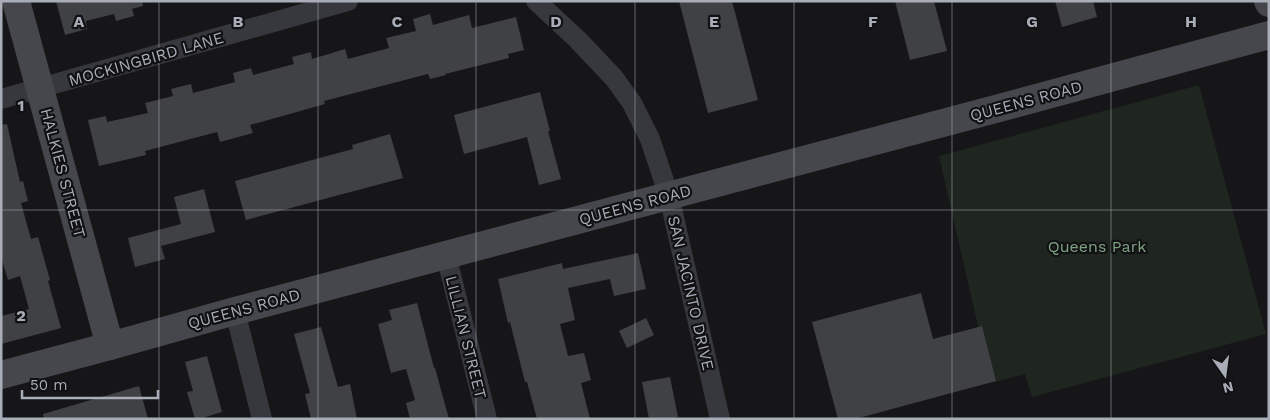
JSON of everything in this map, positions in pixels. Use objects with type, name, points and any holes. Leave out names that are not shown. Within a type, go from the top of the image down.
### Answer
[{"type":"street","name":"HALKIES STREET","points":[[16,1],[110,346]]},
{"type":"street","name":"MOCKINGBIRD LANE","points":[[1,99],[348,1]]},
{"type":"street","name":"SAN JACINTO DRIVE","points":[[536,1],[583,45],[614,78],[632,103],[650,139],[669,196],[720,419]]},
{"type":"street","name":"QUEENS ROAD","points":[[1,374],[110,346],[234,310],[669,196],[1269,35]]},
{"type":"street","name":"LILLIAN STREET","points":[[446,255],[486,419]]},
{"type":"street","points":[[234,310],[262,419]]},
{"type":"green space","name":"Queens Park","points":[[1199,85],[1266,334],[1032,397],[1025,374],[991,383],[939,156]]},
{"type":"building","points":[[56,1],[142,1],[143,6],[132,9],[134,16],[116,21],[114,14],[86,21],[87,29],[65,35]]},
{"type":"building","points":[[679,1],[732,1],[758,100],[708,113]]},
{"type":"building","points":[[895,1],[934,1],[947,51],[910,60]]},
{"type":"building","points":[[1055,1],[1093,1],[1097,17],[1062,27]]},
{"type":"building","points":[[430,14],[433,25],[469,15],[472,28],[516,17],[524,50],[508,54],[509,58],[446,75],[430,79],[428,74],[324,101],[325,104],[250,125],[253,133],[220,142],[217,132],[145,151],[146,155],[99,166],[88,120],[106,116],[107,122],[148,113],[145,103],[173,96],[171,89],[191,84],[193,93],[235,82],[233,73],[251,68],[253,75],[294,64],[292,57],[311,52],[312,59],[345,49],[348,59],[389,48],[386,38],[416,31],[413,19]]},
{"type":"building","points":[[540,92],[561,179],[539,185],[527,137],[464,154],[454,115]]},
{"type":"building","points":[[7,124],[20,182],[23,181],[28,201],[21,203],[31,239],[38,237],[61,328],[1,344],[1,316],[29,309],[20,276],[8,280],[1,257],[1,125]]},
{"type":"building","points":[[390,134],[403,178],[246,220],[235,181],[353,149],[352,145]]},
{"type":"building","points":[[204,189],[215,232],[161,246],[165,259],[135,267],[128,238],[181,224],[174,197]]},
{"type":"building","points":[[638,253],[646,289],[614,296],[610,279],[568,288],[575,320],[560,324],[568,356],[584,353],[591,380],[581,383],[590,419],[537,419],[527,382],[525,382],[510,322],[508,323],[498,279],[562,263],[563,269]]},
{"type":"building","points":[[921,293],[933,339],[982,326],[996,381],[855,419],[838,419],[812,322]]},
{"type":"building","points":[[417,303],[449,419],[410,419],[406,403],[415,400],[406,369],[391,373],[378,324],[392,320],[389,310]]},
{"type":"building","points":[[646,318],[654,335],[627,348],[619,331]]},
{"type":"building","points":[[321,327],[338,387],[350,384],[357,419],[311,419],[305,394],[310,393],[294,334]]},
{"type":"building","points":[[207,356],[222,412],[195,419],[187,392],[193,391],[185,362]]},
{"type":"building","points":[[670,377],[678,417],[649,419],[642,382]]},
{"type":"building","points":[[139,386],[148,419],[44,419],[43,414]]}]
